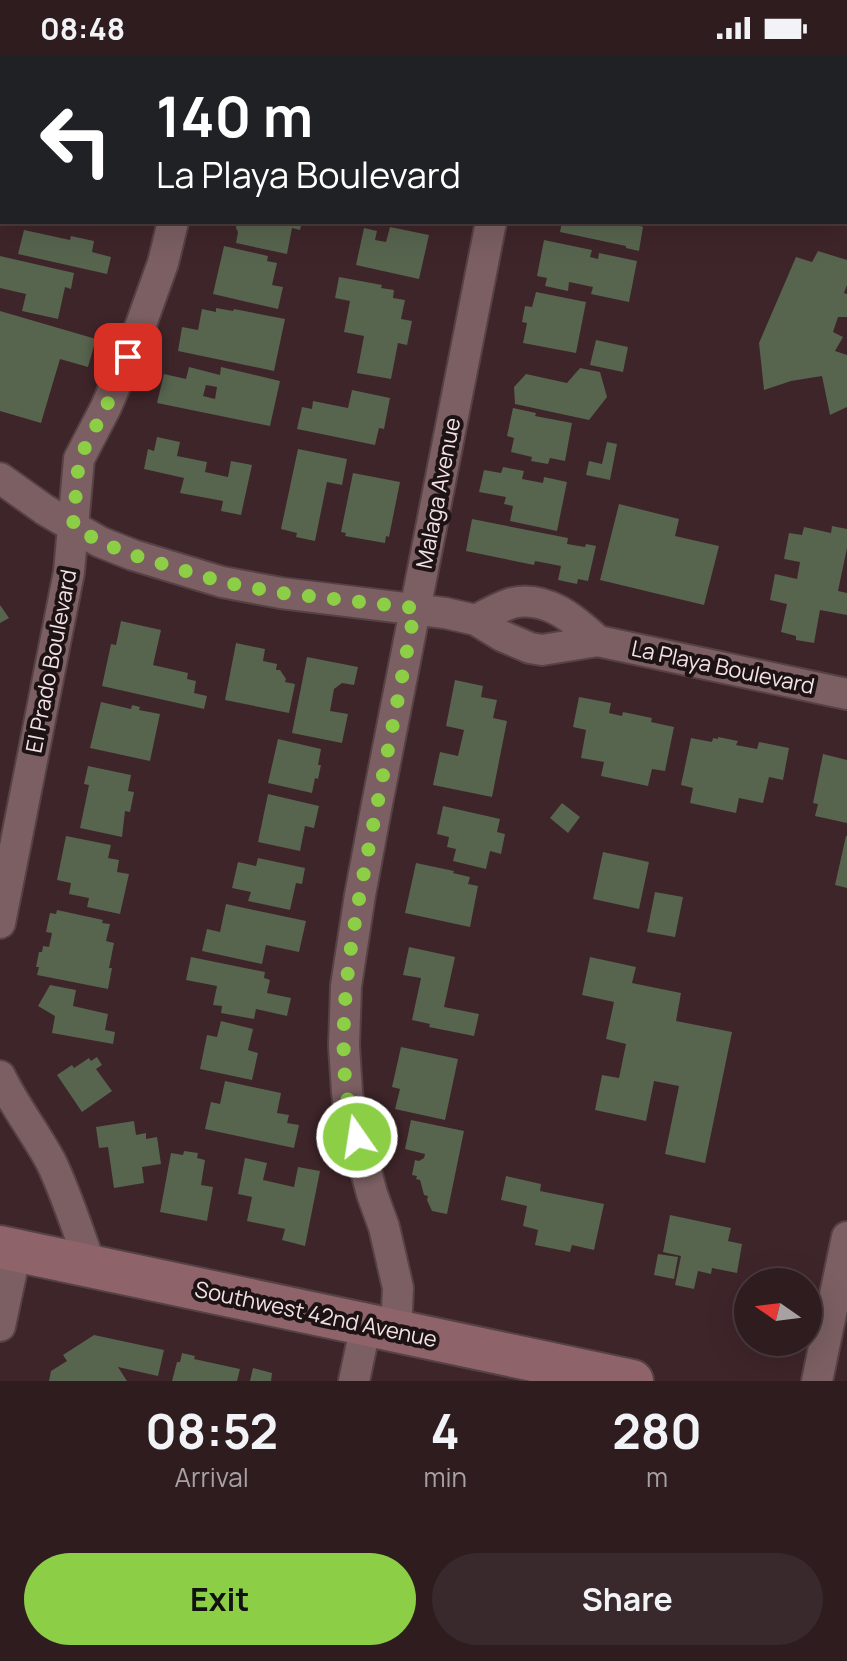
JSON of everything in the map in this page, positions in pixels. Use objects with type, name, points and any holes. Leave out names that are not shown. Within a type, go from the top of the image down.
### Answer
[{"type":"main road","name":"Southwest 42nd Avenue","points":[[8,1249],[632,1381]]},
{"type":"street","name":"El Prado Boulevard","points":[[0,923],[69,572],[79,459],[106,407],[139,330],[163,263],[173,224]]},
{"type":"street","name":"Malaga Avenue","points":[[354,1381],[398,1288],[347,1092],[344,1046],[346,986],[360,895],[491,224]]},
{"type":"street","name":"La Playa Boulevard","points":[[0,478],[45,510],[100,542],[222,582],[281,593],[415,608],[476,620],[530,648],[542,650],[598,641],[847,694]]},
{"type":"street","name":"La Playa Boulevard","points":[[476,620],[510,604],[538,602],[564,613],[598,641]]},
{"type":"street","points":[[0,1076],[52,1165],[91,1266]]},
{"type":"street","points":[[817,1381],[847,1237]]},
{"type":"street","points":[[0,1326],[8,1249]]},
{"type":"building","points":[[237,224],[302,224],[300,230],[292,228],[287,254],[236,243]]},
{"type":"building","points":[[562,224],[640,224],[643,227],[639,251],[560,232]]},
{"type":"building","points":[[390,227],[429,235],[419,279],[356,265],[364,228],[377,231],[375,240],[386,242]]},
{"type":"building","points":[[24,230],[70,240],[71,236],[94,241],[92,252],[111,257],[107,274],[18,254]]},
{"type":"building","points":[[544,240],[592,250],[590,257],[598,259],[599,253],[637,261],[629,302],[591,294],[593,287],[569,282],[568,291],[545,286],[547,278],[537,276]]},
{"type":"building","points":[[224,246],[268,256],[267,261],[277,263],[272,285],[283,287],[278,309],[213,294]]},
{"type":"building","points":[[818,251],[847,260],[844,293],[847,294],[847,317],[838,317],[833,332],[843,337],[835,351],[847,355],[847,407],[830,415],[822,376],[791,381],[764,390],[759,343],[796,257],[812,262]]},
{"type":"building","points":[[0,256],[74,273],[71,289],[65,287],[58,319],[22,311],[26,294],[0,288]]},
{"type":"building","points":[[339,277],[382,285],[381,288],[394,290],[393,298],[405,300],[401,319],[412,321],[407,345],[398,343],[391,379],[357,373],[364,336],[344,332],[350,301],[335,298]]},
{"type":"building","points":[[536,292],[586,302],[576,353],[523,343],[527,323],[522,322],[525,306],[532,307]]},
{"type":"building","points":[[216,308],[285,319],[274,371],[178,351],[182,327],[198,330],[202,309],[216,312]]},
{"type":"building","points":[[0,311],[96,339],[88,367],[60,359],[41,423],[0,411]]},
{"type":"building","points":[[596,340],[628,347],[623,372],[590,365]]},
{"type":"building","points":[[189,367],[220,375],[221,367],[280,381],[270,426],[157,403],[164,374],[186,379]],"holes":[[[206,385],[217,387],[215,399],[203,396]]]},
{"type":"building","points":[[580,368],[600,372],[607,397],[589,420],[515,404],[514,387],[526,374],[567,383]]},
{"type":"building","points":[[352,390],[390,398],[384,429],[379,428],[375,445],[297,429],[302,407],[312,409],[313,401],[348,408]]},
{"type":"building","points":[[513,408],[572,423],[565,461],[550,458],[548,464],[511,452],[514,438],[507,436]]},
{"type":"building","points":[[157,437],[180,442],[177,456],[207,462],[205,472],[228,477],[231,461],[252,465],[241,515],[221,511],[223,501],[180,493],[184,478],[144,469],[148,449],[154,451]]},
{"type":"building","points":[[607,442],[617,444],[610,480],[586,475],[589,461],[602,464]]},
{"type":"building","points":[[298,449],[347,459],[342,485],[327,482],[315,541],[296,537],[297,533],[281,529]]},
{"type":"building","points":[[503,467],[524,471],[522,479],[543,483],[544,477],[567,482],[557,531],[510,521],[513,506],[504,504],[506,497],[479,492],[484,470],[501,473]]},
{"type":"building","points":[[353,473],[400,482],[389,537],[386,536],[385,543],[345,536],[346,533],[341,532]]},
{"type":"building","points":[[619,504],[679,519],[675,536],[719,546],[704,605],[600,580]]},
{"type":"building","points":[[472,519],[568,538],[567,544],[596,546],[588,581],[578,579],[577,584],[558,580],[561,566],[535,561],[534,565],[466,551]]},
{"type":"building","points":[[832,526],[847,529],[847,548],[838,591],[847,593],[847,615],[820,610],[814,643],[796,640],[796,636],[781,632],[787,604],[770,600],[775,574],[797,579],[800,562],[784,559],[789,533],[802,535],[804,527],[831,533]]},
{"type":"building","points":[[0,605],[9,618],[0,623]]},
{"type":"building","points":[[121,621],[161,630],[153,665],[188,673],[187,679],[196,681],[194,693],[207,696],[204,709],[102,686],[111,644],[116,645]]},
{"type":"building","points":[[236,643],[265,649],[263,661],[277,664],[276,670],[280,670],[285,682],[295,684],[289,713],[225,700]]},
{"type":"building","points":[[307,657],[358,667],[354,685],[342,683],[334,689],[330,711],[348,714],[342,743],[292,733]]},
{"type":"building","points":[[455,680],[483,686],[481,697],[497,700],[493,718],[507,721],[492,797],[433,785],[440,752],[458,756],[464,730],[446,726]]},
{"type":"building","points":[[579,697],[611,703],[609,713],[622,716],[623,712],[652,718],[651,722],[674,727],[665,771],[652,769],[648,786],[601,776],[604,762],[581,758],[586,730],[573,727]]},
{"type":"building","points":[[101,702],[131,709],[132,705],[140,707],[139,710],[160,714],[150,761],[90,748]]},
{"type":"building","points":[[691,738],[712,742],[713,738],[757,749],[759,742],[789,748],[783,780],[769,777],[763,803],[739,798],[736,813],[690,803],[693,788],[681,785]]},
{"type":"building","points":[[278,739],[321,749],[318,765],[321,765],[312,793],[268,783]]},
{"type":"building","points":[[823,754],[847,760],[847,823],[815,816],[818,804],[813,803]]},
{"type":"building","points":[[88,766],[131,775],[128,791],[134,792],[130,812],[125,811],[122,837],[80,828],[89,785],[84,784]]},
{"type":"building","points":[[268,794],[319,806],[314,828],[305,826],[300,851],[258,842]]},
{"type":"building","points":[[562,803],[580,817],[568,833],[550,818]]},
{"type":"building","points":[[443,806],[500,819],[497,832],[505,834],[501,854],[490,851],[486,869],[453,861],[456,849],[447,847],[449,837],[437,834]]},
{"type":"building","points":[[66,836],[111,845],[108,858],[119,860],[117,872],[129,874],[120,914],[87,907],[89,898],[69,894],[71,883],[57,880]]},
{"type":"building","points":[[847,836],[847,888],[835,885]]},
{"type":"building","points":[[603,852],[649,862],[639,909],[593,899]]},
{"type":"building","points":[[258,858],[305,868],[302,884],[296,883],[290,910],[248,901],[251,892],[232,888],[238,862],[256,866]]},
{"type":"building","points":[[416,863],[454,871],[470,877],[468,884],[478,886],[470,927],[405,913]]},
{"type":"building","points":[[655,892],[683,897],[675,937],[647,932]]},
{"type":"building","points":[[226,904],[306,921],[299,952],[266,945],[262,964],[202,951],[207,929],[220,932]]},
{"type":"building","points":[[57,910],[110,924],[106,941],[114,943],[108,989],[37,975],[39,952],[42,952],[43,946],[49,947],[52,933],[46,932],[50,913],[56,914]]},
{"type":"building","points":[[409,947],[455,957],[444,1007],[479,1014],[474,1036],[429,1027],[430,1024],[412,1020],[421,978],[403,975]]},
{"type":"building","points":[[191,957],[265,972],[264,978],[270,980],[267,993],[291,998],[287,1016],[256,1009],[254,1019],[221,1013],[222,1006],[213,1005],[217,986],[186,980]]},
{"type":"building","points":[[590,957],[636,967],[632,983],[681,993],[676,1021],[732,1032],[705,1163],[665,1154],[679,1086],[654,1081],[646,1121],[595,1110],[602,1075],[619,1078],[626,1044],[606,1039],[614,1002],[582,995]]},
{"type":"building","points":[[50,985],[76,990],[73,1006],[108,1014],[105,1030],[115,1032],[113,1044],[52,1033],[55,1016],[38,1006]]},
{"type":"building","points":[[221,1021],[253,1029],[248,1050],[258,1053],[252,1080],[200,1069],[207,1035],[217,1037]]},
{"type":"building","points":[[401,1047],[458,1059],[445,1120],[395,1109],[400,1089],[392,1087]]},
{"type":"building","points":[[97,1057],[102,1065],[96,1069],[112,1091],[82,1112],[57,1075],[72,1065],[74,1068],[89,1058],[91,1061]]},
{"type":"building","points":[[225,1081],[281,1093],[277,1113],[289,1115],[287,1123],[299,1125],[294,1148],[205,1129],[211,1102],[220,1104]]},
{"type":"building","points":[[411,1120],[464,1131],[447,1214],[432,1211],[420,1180],[412,1175],[415,1160],[424,1158],[425,1154],[405,1149]]},
{"type":"building","points":[[134,1121],[136,1135],[146,1133],[146,1139],[157,1137],[161,1164],[142,1167],[144,1183],[114,1188],[108,1147],[99,1148],[96,1127]]},
{"type":"building","points":[[184,1151],[198,1153],[197,1158],[205,1160],[201,1185],[213,1187],[207,1221],[160,1212],[171,1153],[183,1155]]},
{"type":"building","points":[[245,1158],[267,1163],[263,1180],[294,1187],[298,1167],[320,1171],[305,1246],[282,1240],[285,1229],[247,1221],[252,1197],[238,1194]]},
{"type":"building","points":[[506,1176],[541,1184],[540,1191],[604,1204],[594,1250],[572,1245],[570,1252],[535,1245],[538,1230],[523,1226],[527,1206],[501,1200]]},
{"type":"building","points":[[670,1215],[731,1228],[728,1241],[742,1244],[738,1268],[734,1268],[734,1272],[712,1268],[711,1274],[698,1271],[694,1289],[675,1285],[681,1256],[663,1252]]},
{"type":"building","points":[[658,1254],[678,1257],[674,1279],[654,1275]]},
{"type":"building","points":[[94,1335],[164,1350],[158,1376],[118,1367],[127,1381],[49,1381],[51,1371],[67,1361],[63,1355]]},
{"type":"building","points":[[182,1353],[195,1356],[194,1359],[240,1369],[237,1381],[172,1381]]},
{"type":"building","points":[[253,1368],[272,1373],[271,1381],[250,1381]]},
{"type":"route","points":[[128,357],[79,459],[73,526],[100,542],[133,555],[222,582],[281,593],[415,608],[360,895],[346,986],[345,1077],[357,1137]]}]
